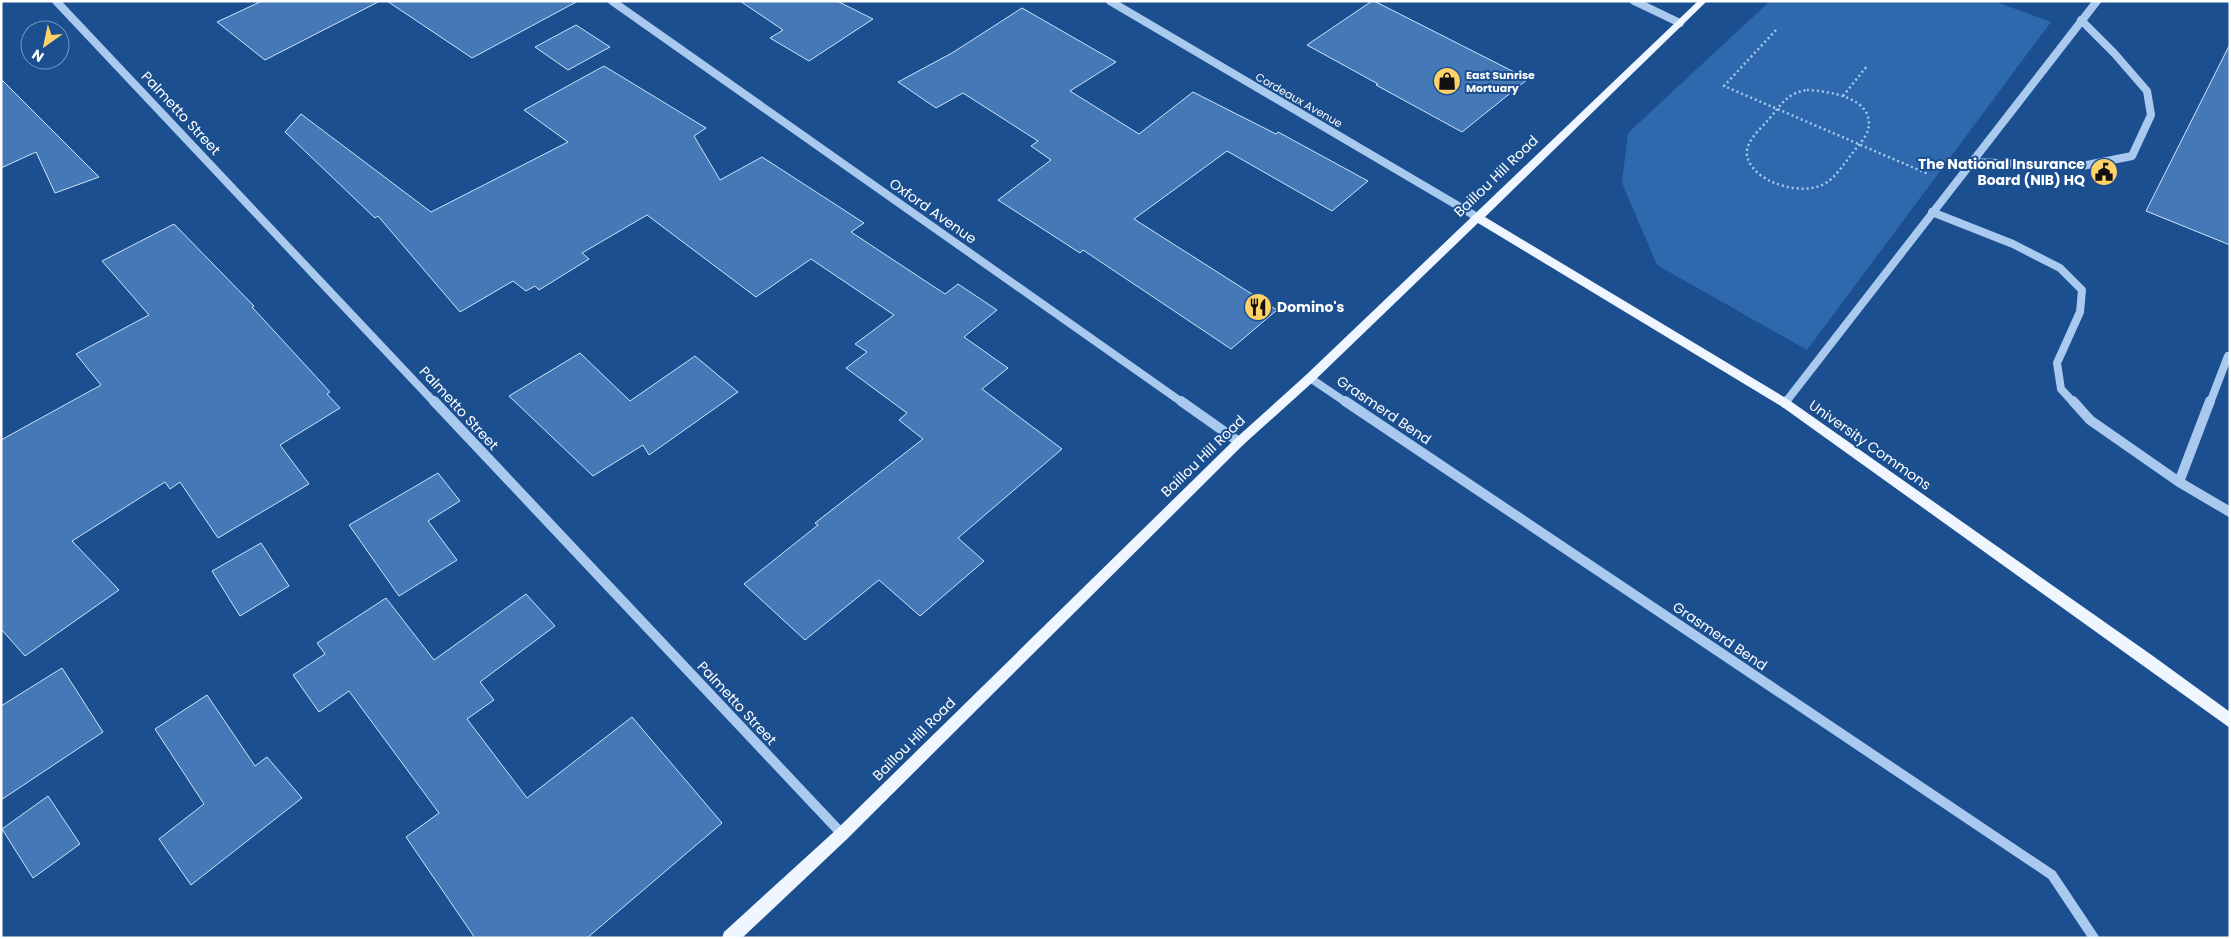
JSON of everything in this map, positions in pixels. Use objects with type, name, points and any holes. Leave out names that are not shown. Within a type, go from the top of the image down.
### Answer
[{"type":"main road","name":"Baillou Hill Road","points":[[730,938],[842,834],[1239,442],[1310,378],[1703,1]]},
{"type":"main road","name":"University Commons","points":[[1478,217],[1785,403],[2230,721]]},
{"type":"street","name":"Palmetto Street","points":[[56,1],[842,834]]},
{"type":"street","name":"Oxford Avenue","points":[[612,1],[1239,442]]},
{"type":"street","name":"Cordeaux Avenue","points":[[1110,1],[1478,217]]},
{"type":"street","points":[[1634,1],[1680,23]]},
{"type":"street","points":[[1785,403],[2096,1]]},
{"type":"street","points":[[1971,162],[2082,166],[2132,156],[2151,115],[2147,91],[2114,53],[2081,20]]},
{"type":"street","points":[[1932,212],[2013,244],[2060,268],[2082,290],[2080,312],[2057,363],[2061,389],[2090,420],[2180,482],[2230,512]]},
{"type":"street","points":[[2180,482],[2228,356]]},
{"type":"street","name":"Grasmerd Bend","points":[[1310,378],[2052,875],[2094,938]]},
{"type":"path","points":[[1776,30],[1724,86],[1953,185]]},
{"type":"path","points":[[1843,96],[1867,66]]},
{"type":"path","points":[[1807,90],[1821,90],[1843,96],[1861,106],[1868,116],[1870,124],[1868,132],[1830,180],[1822,186],[1810,189],[1779,185],[1764,178],[1754,170],[1747,160],[1745,151],[1749,143],[1787,98],[1795,92],[1807,90]]},
{"type":"shaded area","points":[[1770,1],[1994,1],[2051,22],[1807,350],[1657,265],[1622,183],[1628,133]]},
{"type":"building","points":[[262,1],[380,1],[265,60],[217,22]]},
{"type":"building","points":[[387,1],[578,1],[472,58]]},
{"type":"building","points":[[740,1],[837,1],[873,19],[809,61],[770,38],[783,30]]},
{"type":"building","points":[[1372,1],[1528,79],[1462,132],[1307,45]]},
{"type":"building","points":[[1022,8],[1116,62],[1070,91],[1139,134],[1193,92],[1276,134],[1278,132],[1368,181],[1332,211],[1227,151],[1134,219],[1277,310],[1231,349],[1083,250],[1080,253],[998,200],[1051,160],[1031,146],[1038,141],[963,93],[936,108],[898,82],[952,53]]},
{"type":"building","points":[[576,25],[610,47],[568,70],[535,47]]},
{"type":"building","points":[[2230,44],[2230,245],[2146,211]]},
{"type":"building","points":[[604,66],[706,128],[694,136],[720,180],[762,157],[864,223],[851,232],[945,294],[958,284],[997,310],[964,337],[1008,368],[982,389],[1062,449],[958,538],[984,561],[920,616],[879,580],[805,640],[744,584],[818,525],[815,523],[923,439],[899,420],[907,413],[846,368],[867,352],[855,344],[894,315],[811,259],[756,297],[647,215],[582,253],[589,259],[539,290],[535,286],[526,291],[513,281],[460,312],[378,216],[375,218],[285,132],[301,114],[431,212],[568,142],[524,110]]},
{"type":"building","points":[[1,79],[99,177],[55,193],[36,152],[1,168]]},
{"type":"building","points":[[174,224],[254,306],[252,307],[330,392],[327,394],[340,408],[280,445],[309,484],[218,538],[180,482],[170,489],[165,482],[72,541],[119,590],[25,656],[1,629],[1,440],[101,385],[76,354],[149,315],[102,261]]},
{"type":"building","points":[[580,353],[630,401],[695,356],[738,392],[649,455],[643,445],[593,476],[509,396]]},
{"type":"building","points":[[438,473],[460,501],[428,521],[457,560],[399,596],[349,525]]},
{"type":"building","points":[[261,543],[289,586],[240,616],[212,571]]},
{"type":"building","points":[[526,594],[555,626],[480,682],[494,700],[467,719],[527,798],[632,717],[722,823],[587,938],[475,938],[406,837],[439,813],[349,691],[319,712],[293,675],[325,654],[317,643],[386,598],[434,660]]},
{"type":"building","points":[[62,668],[103,732],[1,800],[1,706]]},
{"type":"building","points":[[207,695],[255,766],[267,757],[302,798],[191,885],[159,839],[204,804],[155,729]]},
{"type":"building","points":[[48,796],[80,844],[33,878],[2,829]]},
{"type":"place","name":"East Sunrise Mortuary","points":[[1447,81]]},
{"type":"place","name":"The National Insurance Board (NIB) HQ","points":[[2104,172]]},
{"type":"place","name":"Domino's","points":[[1258,307]]}]
